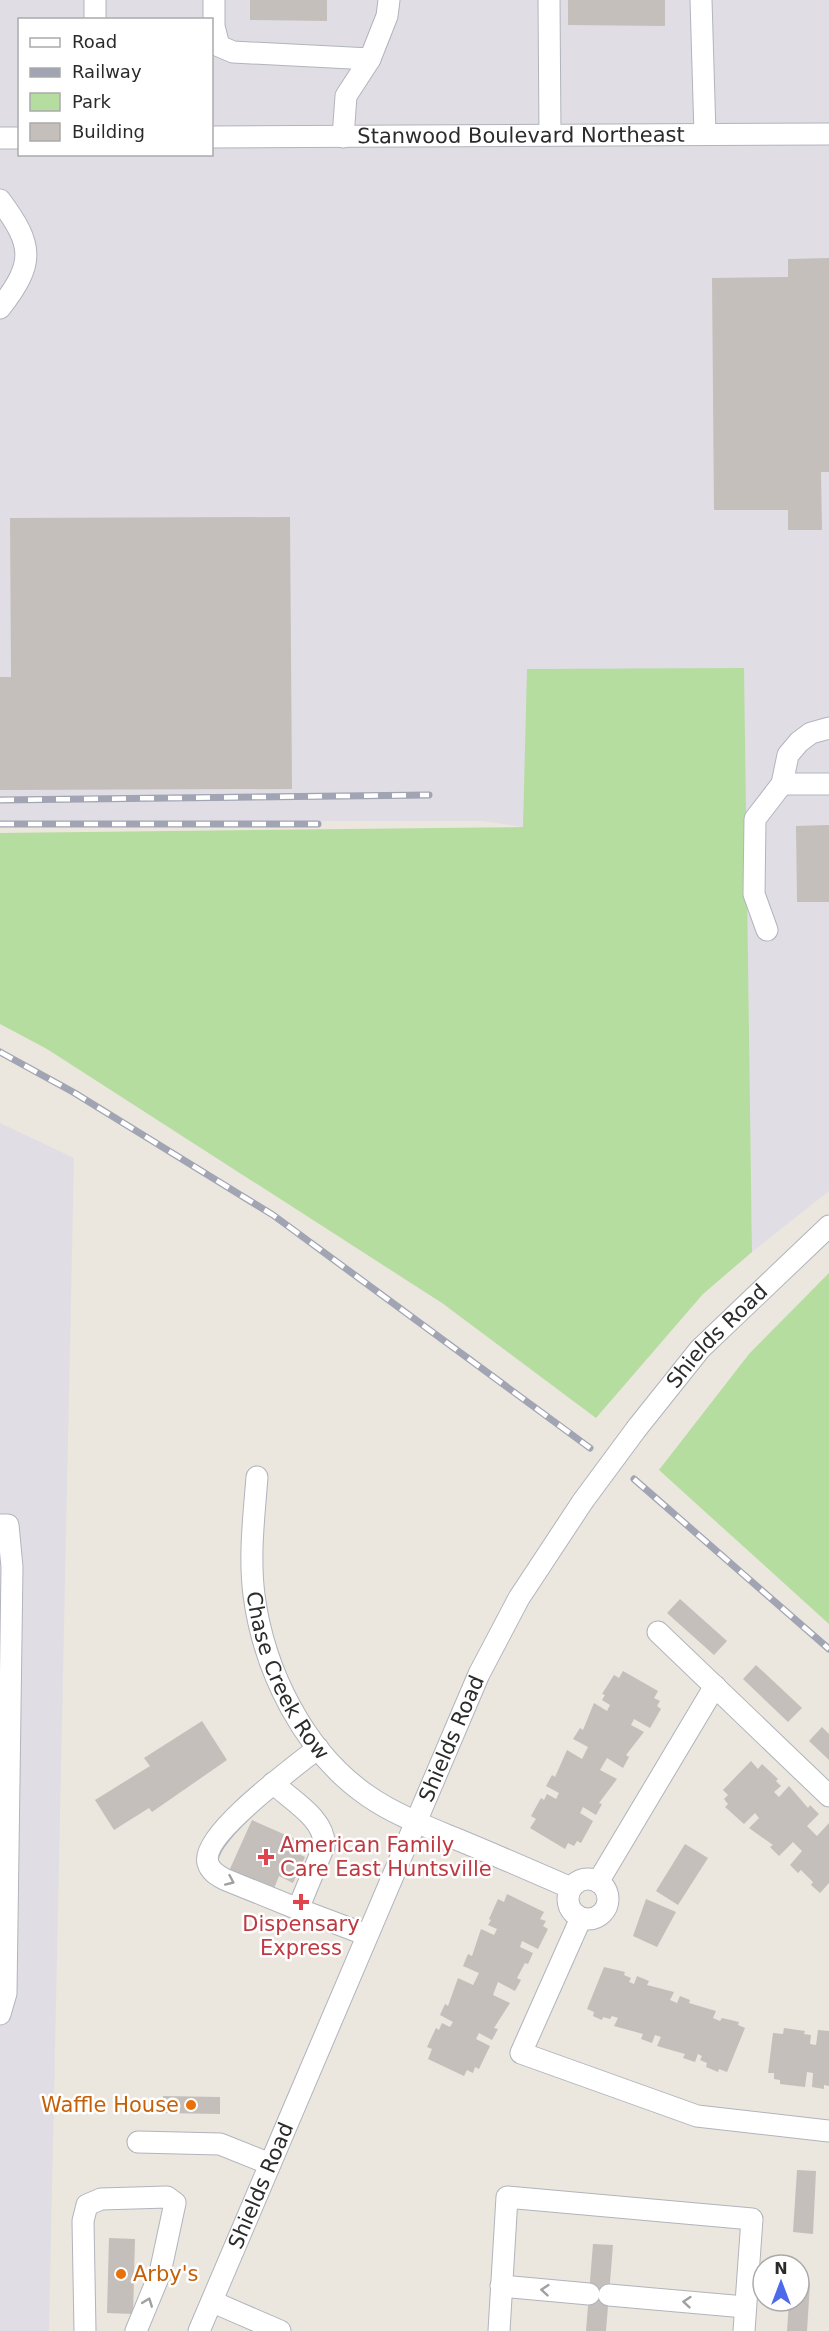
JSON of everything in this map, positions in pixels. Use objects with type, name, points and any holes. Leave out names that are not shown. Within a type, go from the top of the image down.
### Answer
[{"type":"street","points":[[95,0],[95,18]]},
{"type":"street","points":[[214,0],[214,26],[219,46],[233,52],[370,59]]},
{"type":"street","points":[[343,137],[346,96],[370,59],[387,16],[389,0]]},
{"type":"street","points":[[549,0],[550,135]]},
{"type":"street","points":[[701,0],[705,134]]},
{"type":"street","name":"Stanwood Boulevard Northeast","points":[[213,137],[829,134]]},
{"type":"street","points":[[0,138],[18,138]]},
{"type":"street","points":[[0,201],[18,224],[27,261],[21,280],[0,308]]},
{"type":"street","points":[[767,930],[754,894],[755,819],[782,784],[788,755],[793,748],[811,733],[829,728]]},
{"type":"street","points":[[782,784],[829,784]]},
{"type":"street","name":"Shields Road","points":[[199,2331],[367,1935],[418,1822],[479,1674],[519,1598],[583,1501],[700,1349],[829,1226]]},
{"type":"street","name":"Chase Creek Row","points":[[257,1477],[252,1553],[254,1595],[262,1636],[276,1679],[318,1748],[368,1796],[418,1822],[571,1888]]},
{"type":"street","points":[[0,1525],[8,1525],[12,1568],[6,1993],[0,2014]]},
{"type":"street","points":[[658,1632],[829,1796]]},
{"type":"street","points":[[598,1882],[715,1686]]},
{"type":"street","points":[[318,1748],[273,1783],[217,1837],[209,1850],[207,1862],[213,1873],[367,1935]]},
{"type":"street","points":[[273,1783],[321,1826],[325,1837],[324,1846],[298,1909]]},
{"type":"street","points":[[585,1879],[598,1882],[606,1892],[607,1904],[600,1915],[594,1918],[581,1918],[571,1910],[568,1904],[571,1888],[585,1879]]},
{"type":"street","points":[[581,1918],[521,2053],[697,2116],[829,2131]]},
{"type":"street","points":[[138,2142],[220,2144],[270,2164]]},
{"type":"street","points":[[85,2331],[84,2221],[87,2205],[101,2199],[167,2197],[176,2204],[159,2273],[136,2331]]},
{"type":"street","points":[[499,2331],[507,2197],[752,2219],[744,2331]]},
{"type":"street","points":[[501,2286],[745,2307]]},
{"type":"street","points":[[213,2302],[280,2331]]},
{"type":"shaded area","points":[[0,0],[829,0],[829,1191],[752,1252],[743,668],[687,669],[523,827],[483,821],[0,821]]},
{"type":"shaded area","points":[[0,1123],[74,1158],[49,2331],[0,2331]]},
{"type":"green space","points":[[744,668],[752,1252],[703,1294],[596,1418],[442,1303],[47,1049],[0,1024],[0,833],[523,827],[527,669]]},
{"type":"green space","points":[[829,1273],[829,1624],[659,1470],[749,1354]]},
{"type":"building","points":[[250,0],[327,0],[327,21],[250,20]]},
{"type":"building","points":[[568,0],[665,0],[665,26],[568,25]]},
{"type":"building","points":[[829,258],[829,472],[821,472],[822,530],[788,530],[788,510],[714,510],[712,278],[788,277],[788,259]]},
{"type":"building","points":[[290,517],[292,789],[0,790],[0,677],[11,677],[10,518]]},
{"type":"building","points":[[829,825],[829,902],[797,902],[796,826]]},
{"type":"building","points":[[680,1599],[727,1641],[714,1655],[667,1613]]},
{"type":"building","points":[[756,1665],[802,1708],[788,1722],[743,1679]]},
{"type":"building","points":[[623,1671],[658,1691],[654,1698],[660,1701],[657,1706],[661,1709],[650,1728],[634,1719],[631,1725],[644,1732],[626,1755],[629,1757],[623,1768],[607,1758],[600,1770],[617,1779],[599,1803],[602,1804],[596,1815],[583,1807],[580,1813],[593,1821],[581,1843],[577,1841],[574,1846],[568,1843],[565,1849],[530,1828],[536,1819],[531,1816],[541,1798],[544,1800],[547,1794],[556,1799],[559,1793],[546,1786],[552,1775],[555,1777],[567,1750],[582,1759],[588,1747],[573,1739],[580,1728],[583,1730],[594,1703],[607,1711],[610,1705],[602,1700],[605,1695],[602,1694],[614,1675],[619,1678]]},
{"type":"building","points":[[202,1721],[227,1760],[152,1812],[149,1808],[114,1830],[95,1800],[150,1766],[144,1758]]},
{"type":"building","points":[[822,1727],[829,1734],[829,1760],[809,1741]]},
{"type":"building","points":[[751,1761],[758,1769],[762,1764],[778,1779],[776,1781],[781,1786],[774,1792],[779,1797],[789,1786],[808,1808],[810,1805],[819,1814],[807,1826],[817,1836],[829,1823],[829,1883],[820,1893],[811,1885],[813,1882],[801,1870],[798,1873],[790,1865],[802,1851],[793,1842],[779,1856],[770,1847],[773,1845],[749,1828],[759,1818],[755,1813],[744,1824],[725,1807],[728,1804],[724,1799],[728,1795],[723,1790]]},
{"type":"building","points":[[252,1820],[297,1840],[292,1851],[305,1857],[293,1883],[279,1876],[273,1891],[229,1871]]},
{"type":"building","points":[[685,1844],[708,1858],[678,1905],[656,1891]]},
{"type":"building","points":[[507,1894],[544,1912],[540,1919],[546,1921],[543,1926],[548,1929],[538,1949],[522,1941],[520,1947],[533,1953],[517,1978],[521,1980],[515,1991],[498,1982],[493,1995],[510,2003],[494,2028],[498,2029],[492,2040],[479,2033],[476,2039],[490,2046],[479,2069],[475,2067],[473,2073],[467,2070],[464,2076],[428,2059],[432,2049],[427,2047],[436,2028],[439,2030],[442,2023],[450,2027],[453,2022],[440,2015],[445,2004],[448,2006],[458,1978],[473,1985],[479,1973],[463,1966],[468,1954],[472,1956],[481,1929],[494,1935],[497,1929],[488,1925],[491,1920],[489,1919],[498,1899],[504,1902]]},
{"type":"building","points":[[646,1899],[676,1912],[657,1947],[633,1936]]},
{"type":"building","points":[[604,1967],[625,1972],[624,1975],[631,1978],[629,1982],[634,1984],[637,1976],[649,1981],[647,1985],[674,1992],[670,2000],[677,2003],[680,1996],[690,2000],[689,2003],[716,2011],[713,2018],[720,2021],[722,2018],[739,2022],[738,2025],[745,2028],[727,2072],[719,2069],[718,2072],[706,2067],[707,2063],[700,2060],[702,2056],[698,2054],[695,2062],[683,2058],[685,2054],[657,2046],[661,2037],[655,2035],[652,2043],[641,2039],[643,2034],[614,2026],[618,2018],[603,2017],[602,2020],[593,2016],[594,2012],[587,2009]]},
{"type":"building","points":[[784,2028],[805,2031],[804,2034],[811,2035],[810,2044],[816,2045],[818,2030],[829,2031],[829,2086],[824,2085],[824,2089],[812,2087],[813,2073],[807,2072],[805,2087],[780,2084],[780,2080],[774,2079],[774,2073],[768,2073],[773,2033],[783,2034]]},
{"type":"building","name":"Waffle House","points":[[163,2096],[220,2097],[220,2114],[163,2113]]},
{"type":"building","points":[[797,2170],[816,2171],[813,2234],[793,2232]]},
{"type":"building","points":[[109,2238],[135,2239],[133,2314],[107,2313]]},
{"type":"building","points":[[593,2244],[613,2245],[606,2331],[586,2331]]},
{"type":"building","points":[[788,2313],[808,2313],[807,2331],[787,2331]]},
{"type":"railway","points":[[0,800],[429,795]]},
{"type":"railway","points":[[0,824],[318,824]]},
{"type":"railway","points":[[0,1052],[73,1092],[273,1215],[590,1448]]},
{"type":"railway","points":[[634,1479],[829,1649]]},
{"type":"place","name":"American Family Care East Huntsville","points":[[266,1857]]},
{"type":"place","name":"Dispensary Express","points":[[301,1902]]},
{"type":"place","name":"Waffle House","points":[[191,2105]]},
{"type":"place","name":"Arby's","points":[[121,2274]]}]
